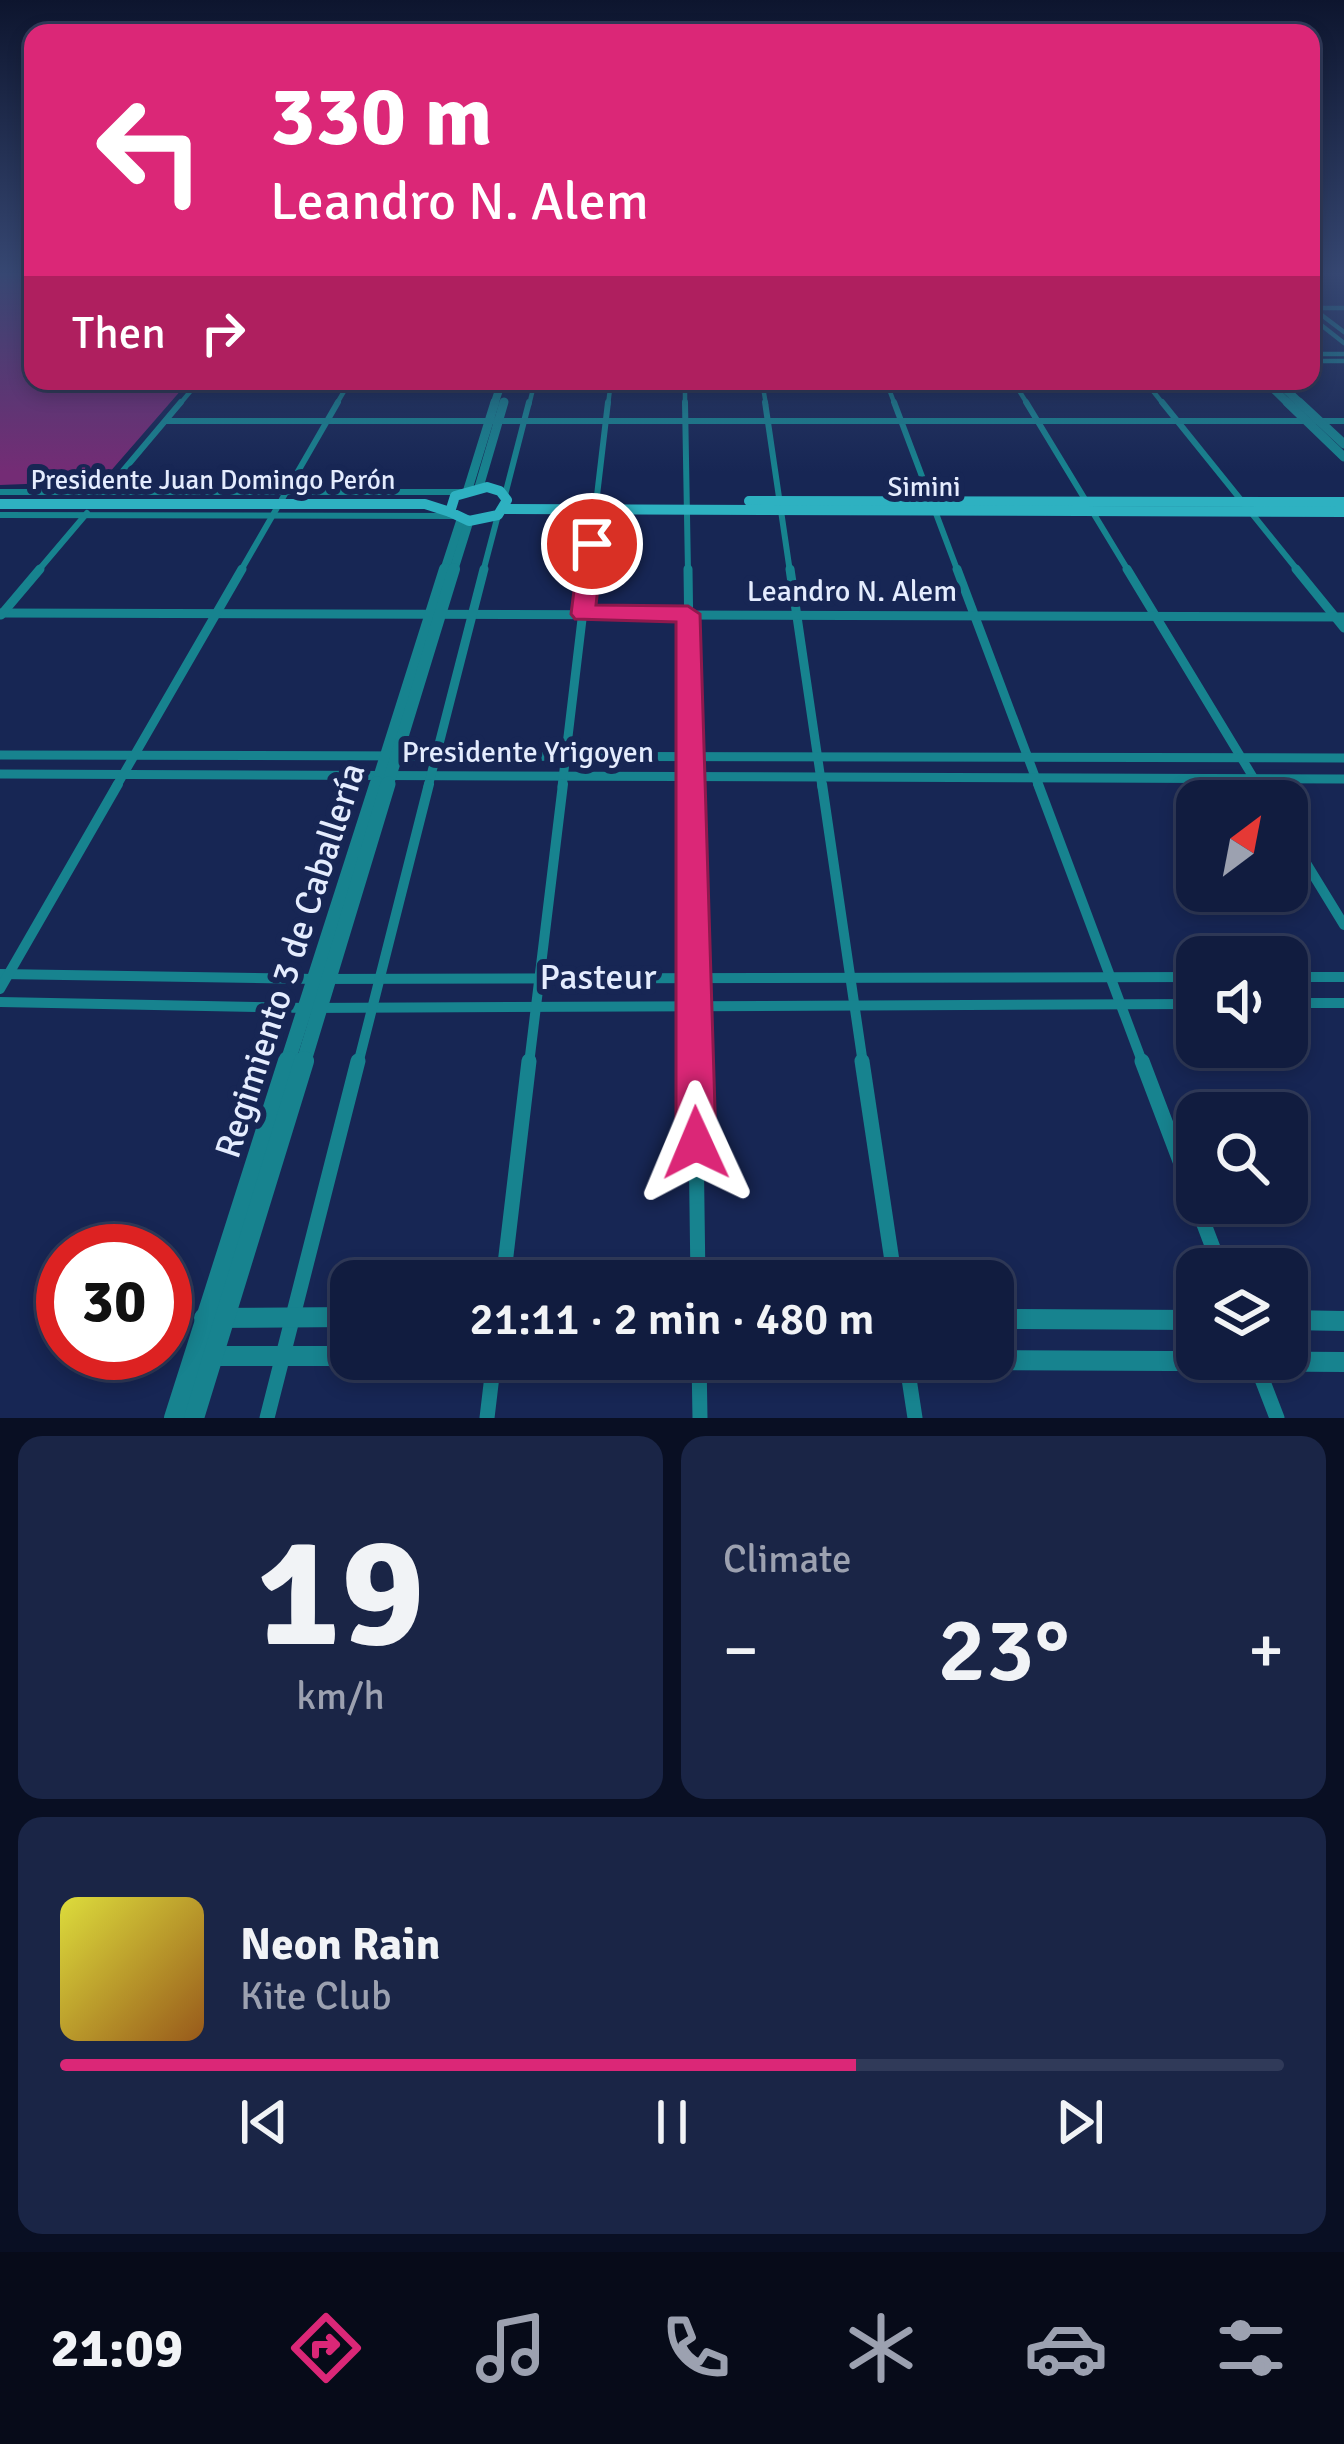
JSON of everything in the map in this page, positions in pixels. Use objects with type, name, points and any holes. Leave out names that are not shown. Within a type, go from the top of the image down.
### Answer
[{"type":"main road","name":"Presidente Juan Domingo Perón","points":[[0,504],[276,510],[425,505],[467,491]]},
{"type":"main road","points":[[467,491],[504,505],[458,517],[451,500],[467,491]]},
{"type":"main road","name":"Simini","points":[[504,505],[1245,507],[1344,502]]},
{"type":"main road","name":"Presidente Juan Domingo Perón","points":[[425,505],[458,517]]},
{"type":"main road","name":"Simini","points":[[1245,507],[1344,512]]},
{"type":"street","points":[[1,614],[192,390]]},
{"type":"street","points":[[0,989],[4,974],[345,390]]},
{"type":"street","points":[[0,492],[467,491],[503,390]]},
{"type":"street","points":[[267,1418],[533,390]]},
{"type":"street","points":[[506,1260],[610,390]]},
{"type":"street","points":[[685,390],[698,1260]]},
{"type":"street","points":[[763,390],[892,1260]]},
{"type":"street","points":[[889,390],[1213,1248]]},
{"type":"street","points":[[1018,390],[1255,778]]},
{"type":"street","points":[[1151,390],[1344,628]]},
{"type":"street","points":[[1276,390],[1344,444]]},
{"type":"street","points":[[1286,390],[1344,457]]},
{"type":"street","points":[[166,421],[1344,424]]},
{"type":"street","points":[[0,515],[276,510],[458,517]]},
{"type":"street","name":"Regimiento 3 de Caballería","points":[[194,1418],[214,1318],[436,613],[458,517]]},
{"type":"street","name":"Leandro N. Alem","points":[[1,614],[1339,617]]},
{"type":"street","name":"Presidente Yrigoyen","points":[[0,755],[1344,758]]},
{"type":"street","name":"Presidente Yrigoyen","points":[[0,774],[1344,778]]},
{"type":"street","points":[[1308,866],[1344,925]]},
{"type":"street","name":"Pasteur","points":[[4,974],[323,979],[1176,977]]},
{"type":"street","points":[[1308,977],[1344,977]]},
{"type":"street","name":"Pasteur","points":[[0,1002],[314,1008],[1176,1004]]},
{"type":"street","points":[[1308,1003],[1344,1003]]},
{"type":"street","points":[[214,1318],[330,1317]]},
{"type":"street","points":[[1014,1319],[1176,1320]]},
{"type":"street","points":[[1308,1321],[1344,1321]]},
{"type":"street","points":[[203,1356],[330,1357]]},
{"type":"street","name":"Regimiento 3 de Caballería","points":[[174,1418],[203,1356]]},
{"type":"street","points":[[1014,1359],[1176,1360]]},
{"type":"street","points":[[1308,1361],[1344,1362]]},
{"type":"street","points":[[487,1418],[492,1380]]},
{"type":"street","points":[[699,1380],[700,1418]]},
{"type":"street","points":[[909,1380],[915,1418]]},
{"type":"street","points":[[1263,1380],[1277,1418]]},
{"type":"shaded area","points":[[0,340],[24,340],[24,390],[181,390],[102,481],[0,485]]},
{"type":"route","points":[[592,544],[583,614],[688,614],[696,1143]]}]
